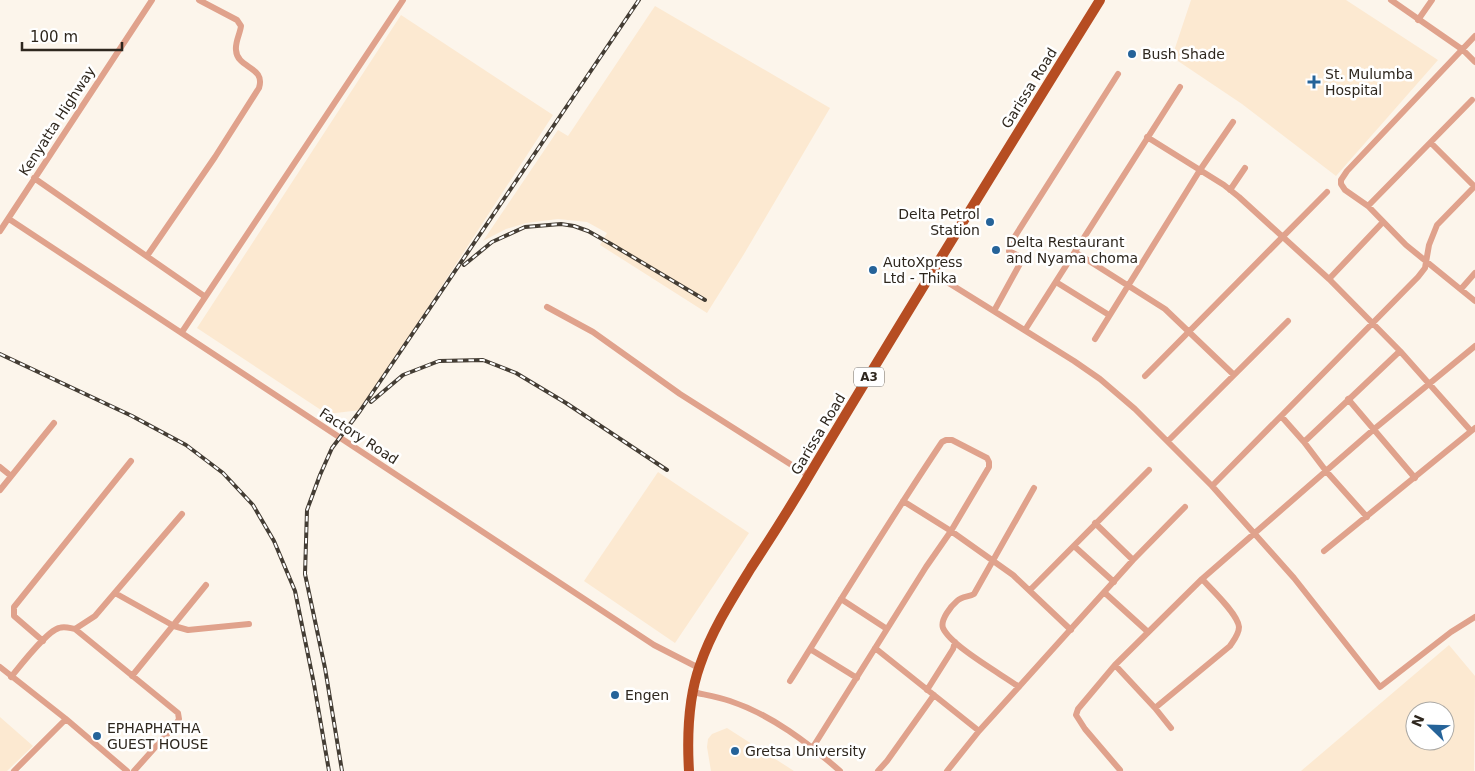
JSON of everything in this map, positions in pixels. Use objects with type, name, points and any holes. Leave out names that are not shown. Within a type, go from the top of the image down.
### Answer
[{"type":"highway","name":"Garissa Road","points":[[689,771],[688,746],[693,692],[710,638],[726,608],[809,476],[931,272],[1100,0]]},
{"type":"street","name":"Kenyatta Highway","points":[[0,231],[152,0]]},
{"type":"street","points":[[148,256],[215,157],[259,88],[261,81],[260,76],[238,58],[236,50],[241,26],[237,20],[199,0]]},
{"type":"street","points":[[182,332],[204,296],[403,0]]},
{"type":"street","points":[[1391,0],[1463,50],[1475,62]]},
{"type":"street","points":[[1418,20],[1432,0]]},
{"type":"street","points":[[1475,36],[1342,177],[1341,184],[1345,190],[1368,206],[1406,245],[1475,301]]},
{"type":"street","points":[[994,311],[1022,260],[1021,256],[1009,251],[1012,241],[1118,74]]},
{"type":"street","points":[[1025,330],[1180,87]]},
{"type":"street","points":[[1368,206],[1472,100]]},
{"type":"street","points":[[1094,339],[1200,170],[1233,122]]},
{"type":"street","points":[[1147,137],[1230,190],[1329,279],[1373,322],[1473,429],[1416,478],[1324,551]]},
{"type":"street","points":[[1212,486],[1418,278],[1425,268],[1429,245],[1437,226],[1475,187],[1431,143]]},
{"type":"street","points":[[1230,190],[1245,168]]},
{"type":"street","points":[[34,178],[204,296]]},
{"type":"street","points":[[1145,376],[1327,192]]},
{"type":"street","name":"Factory Road","points":[[9,219],[646,640],[699,668]]},
{"type":"street","points":[[1329,279],[1384,222]]},
{"type":"street","points":[[1075,252],[1165,309],[1234,375]]},
{"type":"street","points":[[931,272],[1074,360],[1135,409],[1212,486],[1254,532],[1316,604],[1380,687],[1450,632],[1475,617]]},
{"type":"street","points":[[1461,288],[1475,273]]},
{"type":"street","points":[[1056,282],[1109,315]]},
{"type":"street","points":[[547,307],[593,332],[680,394],[809,476]]},
{"type":"street","points":[[1168,441],[1288,321]]},
{"type":"street","points":[[1120,770],[1085,729],[1076,715],[1078,709],[1115,665],[1202,579],[1373,430],[1475,346]]},
{"type":"street","points":[[1304,442],[1400,351]]},
{"type":"street","points":[[1348,399],[1416,478]]},
{"type":"street","points":[[1281,416],[1367,517]]},
{"type":"street","points":[[0,490],[54,423]]},
{"type":"street","points":[[790,681],[840,599],[942,442],[952,440],[986,458],[990,462],[989,466],[951,531],[933,556],[813,747]]},
{"type":"street","points":[[43,641],[14,616],[14,607],[131,461]]},
{"type":"street","points":[[0,467],[11,476]]},
{"type":"street","points":[[1030,590],[1149,470]]},
{"type":"street","points":[[1019,687],[955,642],[943,628],[944,619],[958,600],[974,594],[992,559],[1034,488]]},
{"type":"street","points":[[903,501],[992,559],[1030,590],[1071,630]]},
{"type":"street","points":[[948,771],[979,731],[1133,560],[1184,507]]},
{"type":"street","points":[[75,629],[95,616],[182,514]]},
{"type":"street","points":[[1095,523],[1133,560]]},
{"type":"street","points":[[1074,546],[1114,582]]},
{"type":"street","points":[[1155,708],[1230,646],[1239,628],[1236,618],[1202,579]]},
{"type":"street","points":[[132,676],[206,585]]},
{"type":"street","points":[[1105,592],[1148,632]]},
{"type":"street","points":[[115,593],[174,626],[188,630],[249,624]]},
{"type":"street","points":[[840,599],[887,629]]},
{"type":"street","points":[[11,677],[57,628],[75,629],[178,713],[179,719],[176,724],[134,771]]},
{"type":"street","points":[[927,690],[953,649],[955,642]]},
{"type":"street","points":[[875,648],[979,731]]},
{"type":"street","points":[[810,649],[857,678]]},
{"type":"street","points":[[1115,665],[1171,728]]},
{"type":"street","points":[[0,667],[66,719],[127,771]]},
{"type":"street","points":[[693,692],[730,701],[750,709],[813,747],[840,771]]},
{"type":"street","points":[[878,771],[934,695]]},
{"type":"street","points":[[14,771],[66,719]]},
{"type":"shaded area","name":"St. Mulumba Hospital","points":[[1191,0],[1346,0],[1438,60],[1336,176],[1242,104],[1172,57]]},
{"type":"shaded area","points":[[655,6],[830,108],[707,313],[600,245],[607,233],[587,222],[558,219],[526,223],[506,229],[483,241],[558,130],[568,136]]},
{"type":"shaded area","points":[[401,15],[553,115],[361,410],[327,414],[197,328]]},
{"type":"shaded area","points":[[658,472],[749,533],[675,643],[584,581]]},
{"type":"shaded area","points":[[1449,645],[1475,676],[1474,771],[1301,771]]},
{"type":"shaded area","points":[[0,717],[33,746],[7,771],[0,771]]},
{"type":"shaded area","name":"Gretsa University","points":[[727,728],[794,771],[711,771],[707,747],[708,739],[712,734]]},
{"type":"railway","points":[[342,771],[325,668],[305,574],[307,510],[320,475],[332,448],[360,411],[639,0]]},
{"type":"railway","points":[[464,265],[492,242],[525,227],[561,224],[588,231],[705,300]]},
{"type":"railway","points":[[0,354],[132,416],[186,445],[223,473],[253,505],[274,541],[295,591],[329,771]]},
{"type":"railway","points":[[371,402],[403,375],[439,361],[483,360],[516,373],[566,403],[667,470]]},
{"type":"place","name":"Bush Shade","points":[[1132,54]]},
{"type":"place","name":"St. Mulumba Hospital","points":[[1314,82]]},
{"type":"place","name":"Delta Petrol Station","points":[[990,222]]},
{"type":"place","name":"Delta Restaurant and Nyama choma","points":[[996,250]]},
{"type":"place","name":"AutoXpress Ltd - Thika","points":[[873,270]]},
{"type":"place","name":"Engen","points":[[615,695]]},
{"type":"place","name":"EPHAPHATHA GUEST HOUSE","points":[[97,736]]},
{"type":"place","name":"Gretsa University","points":[[735,751]]}]
